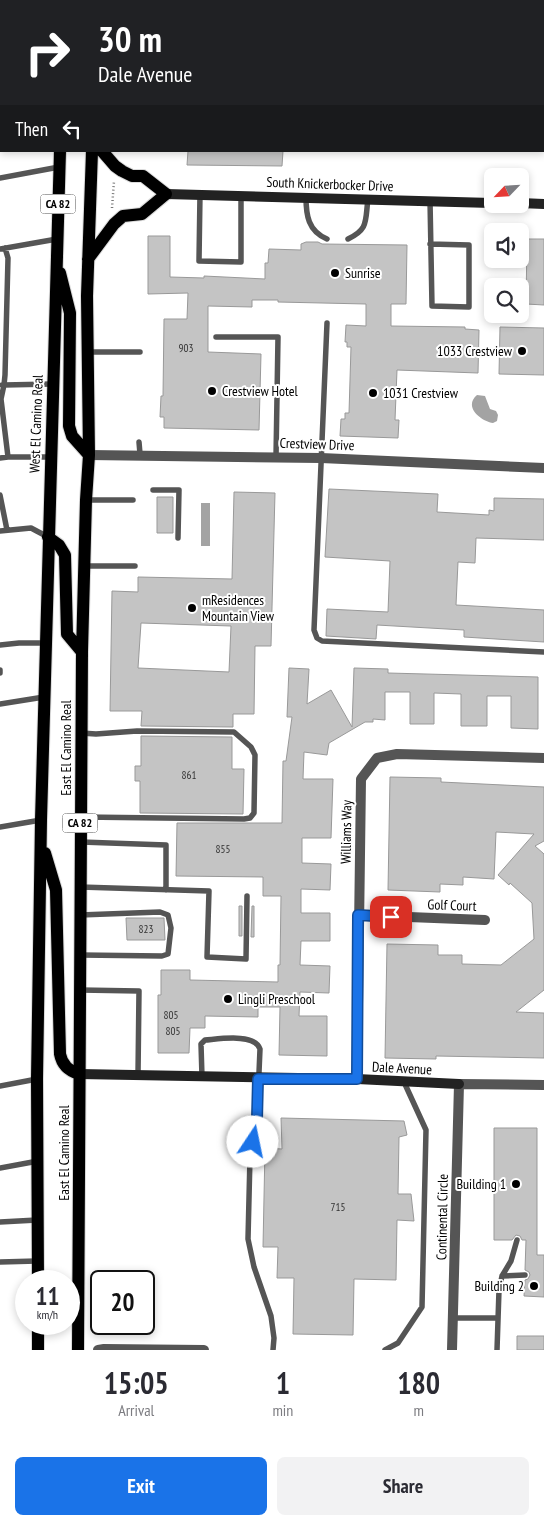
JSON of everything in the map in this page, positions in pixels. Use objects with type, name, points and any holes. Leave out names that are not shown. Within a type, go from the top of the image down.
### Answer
[{"type":"main road","name":"West El Camino Real","points":[[44,697],[60,152]]},
{"type":"main road","name":"CA 82","points":[[88,258],[92,152]]},
{"type":"main road","points":[[88,258],[114,224],[123,216],[142,214],[166,194],[143,176],[132,176],[122,171],[103,152]]},
{"type":"main road","points":[[56,256],[70,313],[69,426],[72,436],[89,455]]},
{"type":"main road","name":"East El Camino Real","points":[[78,1350],[80,817],[84,566],[89,455],[88,258]]},
{"type":"main road","points":[[48,537],[59,545],[66,555],[67,634],[82,652]]},
{"type":"main road","name":"East El Camino Real","points":[[37,1270],[37,1079],[44,697]]},
{"type":"main road","points":[[41,841],[56,890],[61,1061],[70,1071],[79,1074]]},
{"type":"main road","points":[[38,1335],[38,1350]]},
{"type":"street","name":"South Knickerbocker Drive","points":[[166,194],[484,203]]},
{"type":"street","points":[[529,203],[544,204]]},
{"type":"street","name":"Crestview Drive","points":[[89,455],[140,454],[321,458],[544,468]]},
{"type":"street","name":"Williams Way","points":[[357,1079],[360,779],[377,758],[401,754],[544,758]]},
{"type":"street","name":"Golf Court","points":[[358,915],[485,920]]},
{"type":"street","name":"Dale Avenue","points":[[79,1074],[258,1079],[357,1079],[459,1084],[544,1085]]},
{"type":"street","name":"Continental Circle","points":[[452,1350],[459,1084]]},
{"type":"street","points":[[98,1350],[204,1350]]},
{"type":"lane","points":[[0,178],[60,167]]},
{"type":"lane","points":[[200,194],[199,260],[240,262],[241,195]]},
{"type":"lane","points":[[306,197],[306,216],[319,236],[327,239]]},
{"type":"lane","points":[[348,239],[364,228],[368,199]]},
{"type":"lane","points":[[430,200],[430,244],[432,306],[469,307],[469,245],[430,244]]},
{"type":"lane","points":[[8,457],[1,399],[5,375],[8,258],[3,248],[57,239]]},
{"type":"lane","points":[[326,323],[314,630],[318,638],[322,641],[544,652]]},
{"type":"lane","points":[[216,337],[278,337],[276,457]]},
{"type":"lane","points":[[88,352],[140,352]]},
{"type":"lane","points":[[2,385],[52,384]]},
{"type":"lane","points":[[139,442],[140,454]]},
{"type":"lane","points":[[0,458],[50,457]]},
{"type":"lane","points":[[153,490],[179,490],[178,538]]},
{"type":"lane","points":[[0,495],[7,530]]},
{"type":"lane","points":[[86,500],[133,500]]},
{"type":"lane","points":[[0,531],[31,528],[48,537]]},
{"type":"lane","points":[[84,566],[135,566]]},
{"type":"lane","points":[[0,645],[45,643]]},
{"type":"lane","points":[[0,704],[44,697]]},
{"type":"lane","points":[[80,817],[250,818],[254,814],[255,755],[251,747],[234,732],[137,731],[96,734],[81,733]]},
{"type":"lane","points":[[0,827],[41,820]]},
{"type":"lane","points":[[80,842],[166,844],[166,890]]},
{"type":"lane","points":[[80,887],[208,891],[207,957],[246,959],[247,896]]},
{"type":"lane","points":[[80,915],[160,912],[168,915],[171,928],[168,954],[162,956],[80,954]]},
{"type":"lane","points":[[80,990],[139,991],[138,1075]]},
{"type":"lane","points":[[202,1077],[201,1044],[205,1040],[246,1038],[259,1044],[257,1119],[250,1157],[248,1240],[254,1267],[271,1316],[274,1338],[272,1350]]},
{"type":"lane","points":[[0,1086],[37,1079]]},
{"type":"lane","points":[[385,1350],[398,1343],[422,1308],[426,1130],[404,1082]]},
{"type":"lane","points":[[0,1168],[38,1161]]},
{"type":"lane","points":[[0,1222],[37,1220]]},
{"type":"lane","points":[[497,1350],[499,1290],[502,1276],[511,1261],[517,1240]]},
{"type":"lane","points":[[0,1262],[37,1261]]},
{"type":"lane","points":[[502,1276],[525,1275]]},
{"type":"lane","points":[[453,1318],[498,1318]]},
{"type":"path","points":[[112,214],[114,176]]},
{"type":"shaded area","points":[[477,395],[485,396],[490,409],[496,411],[498,415],[497,421],[493,423],[488,422],[475,413],[472,404]]},
{"type":"shaded area","points":[[201,503],[210,503],[210,546],[201,546]]},
{"type":"building","points":[[188,152],[283,152],[282,166],[187,165]]},
{"type":"building","points":[[148,236],[170,236],[170,277],[204,278],[204,276],[265,279],[265,263],[268,263],[269,249],[301,250],[301,244],[306,242],[322,244],[407,245],[406,304],[391,304],[391,326],[465,327],[465,329],[479,330],[478,373],[397,370],[395,420],[399,420],[398,438],[340,436],[341,419],[345,419],[345,413],[349,413],[351,347],[347,347],[347,342],[345,342],[346,325],[366,326],[366,304],[252,300],[252,307],[208,306],[208,352],[261,354],[259,430],[164,428],[164,417],[160,417],[161,396],[163,396],[164,319],[187,319],[188,293],[148,294]]},
{"type":"building","points":[[529,239],[544,239],[544,305],[529,304],[529,278],[526,278],[527,268],[529,268]]},
{"type":"building","name":"1033 Crestview","points":[[500,327],[544,328],[544,375],[499,374]]},
{"type":"building","points":[[329,489],[438,494],[437,512],[489,515],[489,510],[494,511],[494,498],[544,499],[544,540],[476,538],[475,563],[458,562],[456,605],[544,610],[544,642],[464,637],[464,630],[377,625],[376,639],[326,636],[327,609],[388,612],[390,561],[325,557]]},
{"type":"building","name":"mResidences Mountain View","points":[[234,492],[275,493],[271,646],[255,646],[254,714],[233,714],[233,727],[141,726],[142,711],[110,711],[112,591],[138,592],[138,577],[232,579]],"holes":[[[141,623],[231,626],[229,672],[138,668]]]},
{"type":"building","points":[[157,497],[173,497],[173,533],[157,533]]},
{"type":"building","points":[[289,668],[309,669],[307,704],[331,690],[352,727],[354,668],[388,669],[388,673],[538,677],[538,729],[511,728],[511,696],[487,696],[487,726],[461,726],[461,694],[434,693],[434,724],[410,724],[410,692],[385,692],[385,720],[373,719],[373,722],[365,722],[329,743],[327,755],[304,752],[303,779],[333,779],[331,838],[302,838],[302,863],[331,864],[330,890],[301,889],[301,913],[330,913],[330,941],[301,941],[300,965],[330,966],[329,993],[300,992],[299,1016],[327,1016],[327,1056],[279,1055],[280,1007],[258,1007],[258,1017],[205,1016],[205,1028],[190,1028],[189,1053],[158,1053],[158,995],[161,995],[161,970],[190,970],[190,980],[278,982],[281,896],[263,896],[263,877],[176,876],[177,823],[282,823],[283,761],[286,761],[292,717],[287,717]]},
{"type":"building","points":[[141,736],[232,737],[232,769],[244,769],[243,814],[140,813],[140,781],[135,781],[135,766],[141,766]]},
{"type":"building","points":[[390,777],[441,778],[441,782],[544,787],[544,841],[535,846],[544,854],[544,990],[516,1012],[544,1013],[544,1058],[436,1056],[436,1059],[385,1058],[387,944],[438,945],[438,955],[462,955],[462,964],[501,965],[534,939],[532,903],[498,875],[534,834],[496,832],[494,879],[463,877],[463,885],[440,884],[440,892],[388,890]]},
{"type":"building","points":[[239,906],[242,906],[242,936],[239,936]]},
{"type":"building","points":[[252,906],[254,906],[254,937],[251,937]]},
{"type":"building","points":[[126,918],[164,918],[165,940],[127,940]]},
{"type":"building","points":[[281,1118],[404,1121],[407,1135],[399,1137],[398,1194],[411,1194],[414,1221],[397,1220],[396,1280],[354,1279],[353,1335],[293,1334],[294,1278],[277,1278],[278,1247],[263,1247],[265,1148],[282,1149]]},
{"type":"building","name":"Building 1","points":[[494,1128],[537,1128],[537,1255],[544,1255],[544,1297],[524,1296],[525,1280],[530,1275],[525,1270],[526,1240],[522,1240],[520,1236],[516,1235],[512,1240],[494,1240]]},
{"type":"building","points":[[517,1336],[544,1336],[544,1350],[517,1350]]},
{"type":"place","name":"Sunrise","points":[[335,273]]},
{"type":"place","name":"1033 Crestview","points":[[522,351]]},
{"type":"place","name":"Crestview Hotel","points":[[212,391]]},
{"type":"place","name":"1031 Crestview","points":[[373,393]]},
{"type":"place","name":"mResidences Mountain View","points":[[192,608]]},
{"type":"place","name":"Lingli Preschool","points":[[228,999]]},
{"type":"place","name":"Building 1","points":[[516,1184]]},
{"type":"place","name":"Building 2","points":[[534,1286]]},
{"type":"route","points":[[253,1142],[257,1119],[258,1079],[357,1079],[358,915],[391,917]]}]
